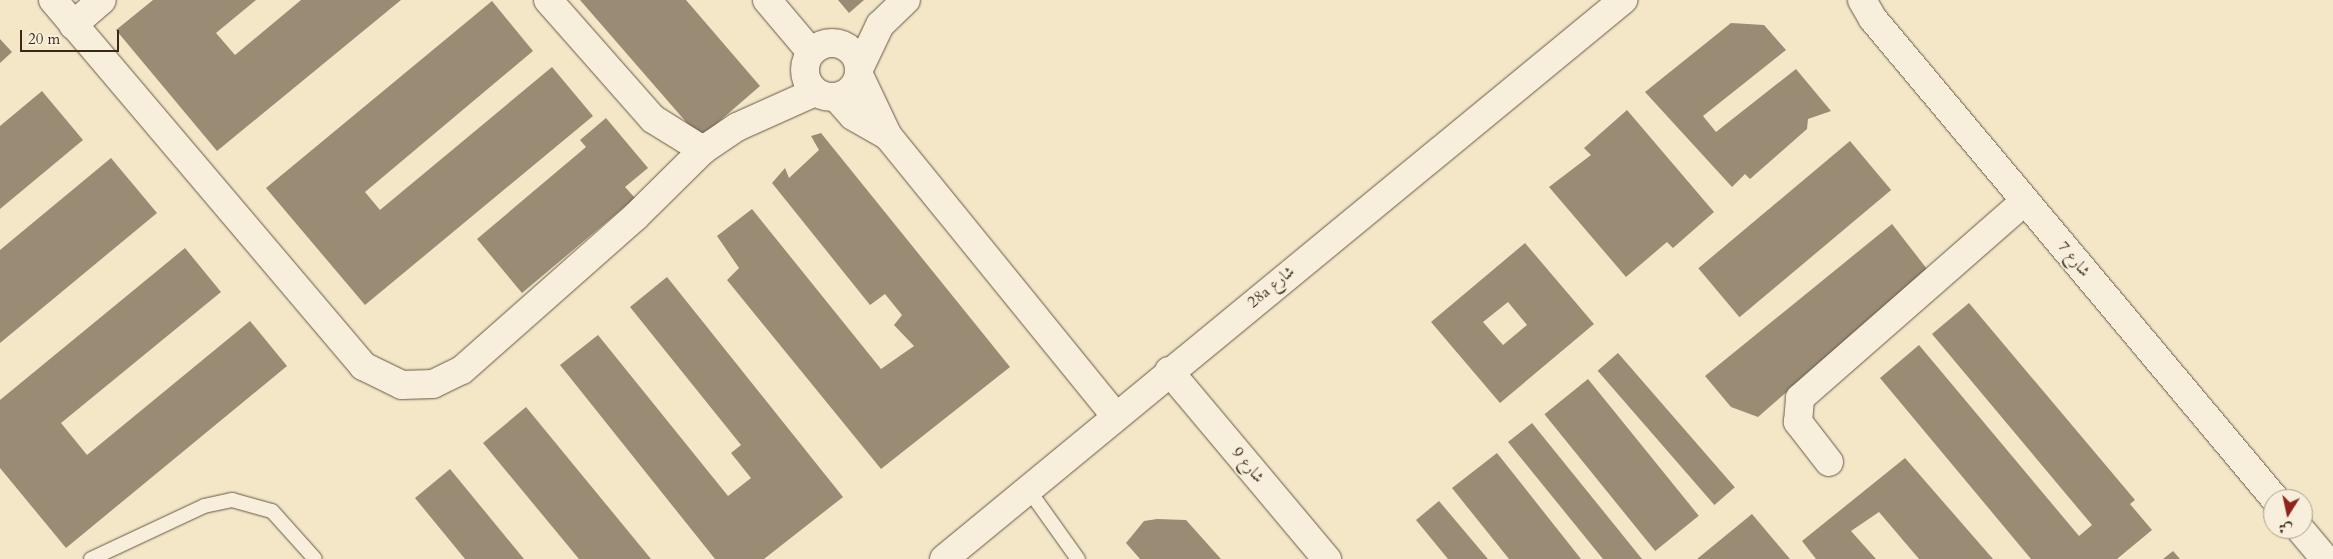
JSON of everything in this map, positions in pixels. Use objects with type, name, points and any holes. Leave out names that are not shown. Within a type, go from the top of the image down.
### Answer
[{"type":"street","points":[[53,0],[363,366],[402,385],[433,384],[462,370],[635,217],[703,150],[737,127],[826,94],[846,93],[859,72],[880,25],[906,0]]},
{"type":"street","points":[[73,25],[102,0]]},
{"type":"street","points":[[548,0],[653,119],[703,150]]},
{"type":"street","points":[[767,0],[811,52]]},
{"type":"street","name":"28a شارع","points":[[944,559],[1605,8],[1623,0]]},
{"type":"street","points":[[1848,0],[1867,9]]},
{"type":"street","name":"شارع 7","points":[[1867,9],[2267,489]]},
{"type":"street","points":[[888,136],[853,116],[826,94],[805,72],[811,52],[820,46],[841,44],[857,59],[859,72],[888,136],[1115,415]]},
{"type":"street","points":[[1829,462],[1798,422],[1800,398],[2025,201]]},
{"type":"street","name":"شارع 9","points":[[1169,371],[1327,559]]},
{"type":"street","points":[[2308,539],[2325,559]]},
{"type":"lane","points":[[1028,489],[1078,559]]},
{"type":"lane","points":[[91,559],[204,506],[232,500],[272,511],[315,559]]},
{"type":"building","points":[[153,0],[256,0],[216,33],[235,55],[301,0],[401,0],[217,151],[116,30]]},
{"type":"building","points":[[580,0],[686,0],[760,86],[700,138]]},
{"type":"building","points":[[838,0],[864,0],[849,13]]},
{"type":"building","points":[[492,1],[533,51],[365,192],[380,210],[552,67],[593,116],[365,305],[266,188]]},
{"type":"building","points":[[1731,23],[1764,25],[1786,50],[1703,116],[1716,132],[1796,69],[1831,111],[1808,119],[1807,129],[1750,179],[1745,174],[1732,187],[1645,92]]},
{"type":"building","points":[[0,39],[12,52],[0,63]]},
{"type":"building","points":[[42,91],[83,140],[0,209],[0,126]]},
{"type":"building","points":[[1627,110],[1714,212],[1673,248],[1667,242],[1626,277],[1549,187],[1591,155],[1584,148]]},
{"type":"building","points":[[606,118],[648,168],[625,187],[635,198],[522,293],[477,239],[586,147],[580,140]]},
{"type":"building","points":[[821,133],[1010,367],[881,469],[727,280],[739,268],[717,236],[752,209],[881,369],[914,346],[894,325],[902,315],[885,294],[870,305],[772,183],[785,168],[789,178],[819,150],[811,136]]},
{"type":"building","points":[[1850,141],[1891,190],[1739,317],[1698,268]]},
{"type":"building","points":[[111,158],[157,213],[0,343],[0,250]]},
{"type":"building","points":[[1892,224],[1927,269],[1758,417],[1731,407],[1705,376]]},
{"type":"building","points":[[1525,243],[1594,324],[1500,403],[1431,322]],"holes":[[[1508,302],[1527,325],[1503,345],[1483,322]]]},
{"type":"building","points":[[185,248],[221,292],[61,423],[87,455],[250,321],[287,366],[66,548],[0,468],[0,400]]},
{"type":"building","points":[[667,277],[843,497],[764,559],[715,559],[560,365],[598,335],[728,496],[751,478],[731,453],[741,445],[630,307]]},
{"type":"building","points":[[1969,303],[2135,500],[2130,504],[2152,530],[2117,559],[2031,559],[1880,378],[1919,345],[2079,536],[2092,525],[1932,334]]},
{"type":"building","points":[[1618,353],[1735,487],[1714,505],[1598,371]]},
{"type":"building","points":[[1588,379],[1699,516],[1655,551],[1544,414]]},
{"type":"building","points":[[526,407],[651,559],[579,559],[483,443]]},
{"type":"building","points":[[1532,423],[1642,559],[1603,559],[1508,442]]},
{"type":"building","points":[[1497,453],[1581,559],[1509,559],[1452,488]]},
{"type":"building","points":[[1905,458],[1993,559],[1919,559],[1879,512],[1851,531],[1876,559],[1816,559],[1802,541]]},
{"type":"building","points":[[450,469],[524,559],[465,559],[415,498]]},
{"type":"building","points":[[1439,501],[1488,559],[1448,559],[1416,520]]},
{"type":"building","points":[[1752,514],[1790,559],[1697,559]]},
{"type":"building","points":[[1157,519],[1186,520],[1221,559],[1140,559],[1126,543],[1144,521]]},
{"type":"building","points":[[2173,551],[2180,559],[2163,559]]}]
